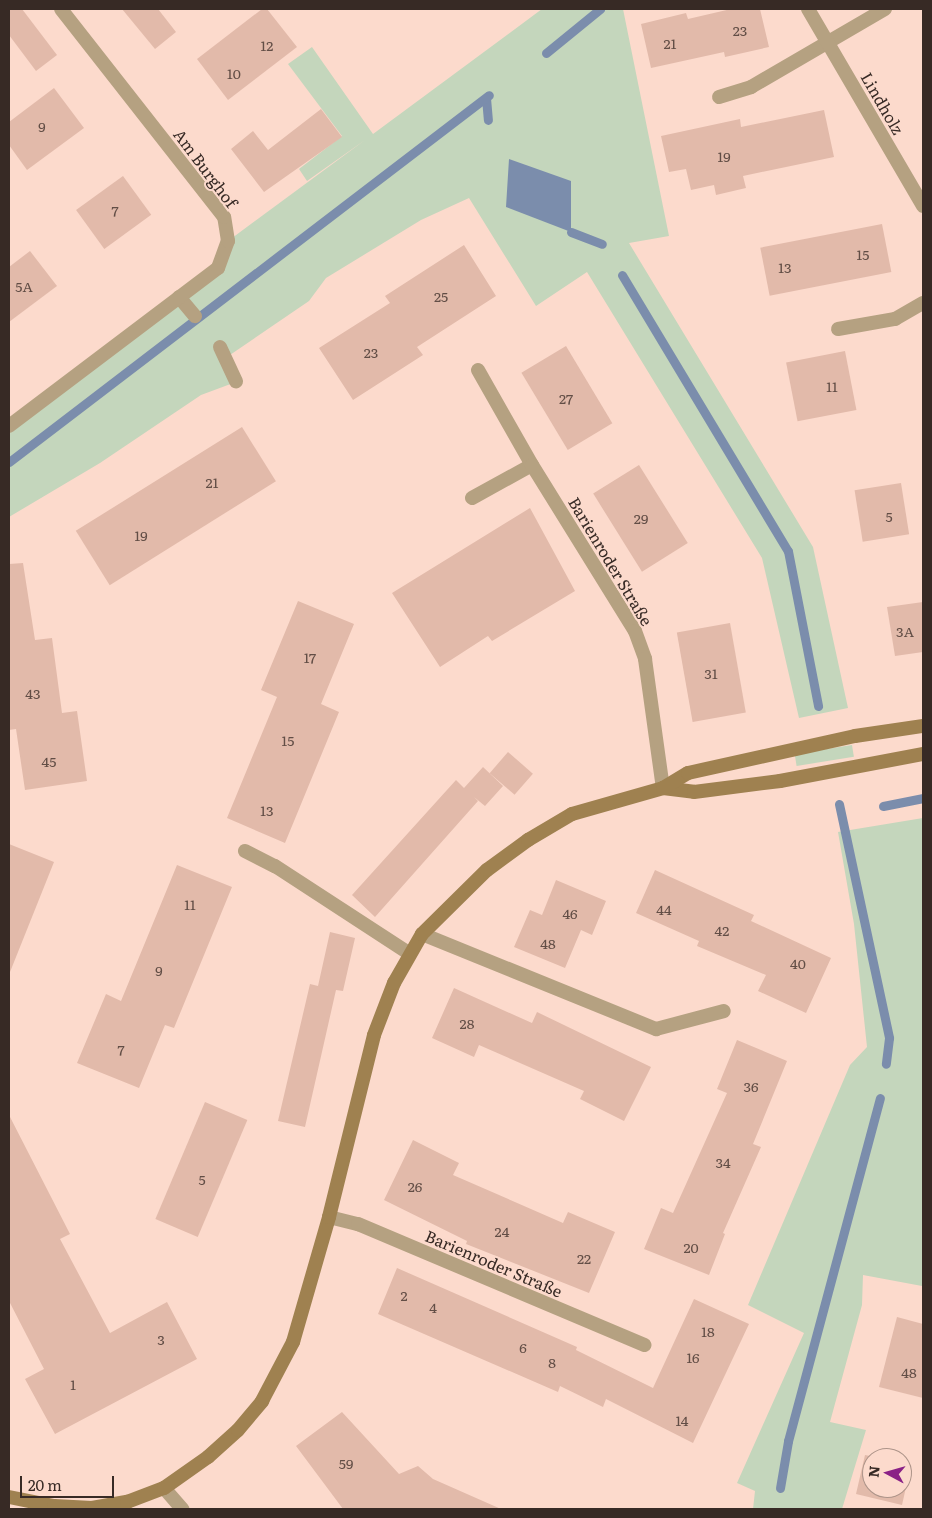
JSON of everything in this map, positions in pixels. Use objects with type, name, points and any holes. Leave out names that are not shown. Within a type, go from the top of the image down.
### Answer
[{"type":"main road","points":[[9,1497],[54,1506],[92,1508],[126,1502],[164,1488],[208,1457],[238,1430],[262,1401],[294,1342],[329,1217],[374,1035],[410,954],[422,934],[481,876],[528,840],[572,814],[663,788],[688,773],[854,736],[923,726]]},
{"type":"main road","points":[[663,788],[694,792],[780,781],[923,754]]},
{"type":"street","name":"Am Burghof","points":[[9,426],[218,268],[228,241],[224,217],[61,9]]},
{"type":"street","name":"Lindholz","points":[[808,9],[923,206]]},
{"type":"street","points":[[719,97],[751,87],[885,9]]},
{"type":"street","points":[[179,297],[195,316]]},
{"type":"street","points":[[838,329],[895,319],[923,303]]},
{"type":"street","points":[[220,347],[236,382]]},
{"type":"street","name":"Barienroder Straße","points":[[478,370],[532,465],[636,631],[645,659],[663,788]]},
{"type":"street","points":[[472,498],[532,465]]},
{"type":"street","points":[[245,851],[275,866],[410,954]]},
{"type":"street","points":[[422,934],[656,1029],[724,1011]]},
{"type":"street","name":"Barienroder Straße","points":[[329,1217],[358,1224],[644,1345]]},
{"type":"street","points":[[164,1488],[182,1509]]},
{"type":"green space","points":[[542,9],[623,9],[669,236],[629,243],[813,547],[848,708],[799,718],[762,558],[587,272],[536,306],[469,198],[421,220],[326,278],[309,301],[227,357],[236,382],[201,395],[100,463],[9,517],[9,426],[218,268],[228,241],[365,140],[307,181],[299,169],[342,136],[288,64],[312,47],[373,134]]},
{"type":"green space","points":[[852,745],[854,757],[797,766],[795,754]]},
{"type":"green space","points":[[923,818],[922,1286],[863,1275],[862,1305],[830,1422],[866,1430],[842,1509],[753,1509],[755,1491],[737,1483],[804,1333],[748,1305],[850,1065],[867,1047],[854,924],[838,832]]},
{"type":"water","points":[[509,159],[571,181],[571,232],[506,207]]},
{"type":"building","points":[[9,9],[22,9],[57,55],[36,71],[9,35]]},
{"type":"building","points":[[122,9],[158,9],[176,32],[155,49]]},
{"type":"building","points":[[262,9],[267,9],[297,47],[228,100],[197,59]]},
{"type":"building","points":[[731,9],[760,9],[769,47],[725,57],[724,52],[651,68],[641,24],[686,13],[688,19]]},
{"type":"building","points":[[54,88],[84,128],[27,170],[9,145],[9,122]]},
{"type":"building","points":[[321,109],[342,137],[264,192],[231,149],[253,131],[268,150]]},
{"type":"building","points":[[824,110],[834,157],[743,176],[746,188],[716,195],[714,185],[691,190],[686,169],[669,172],[661,136],[740,119],[741,127]]},
{"type":"building","points":[[123,176],[151,215],[104,249],[76,210]]},
{"type":"building","points":[[882,224],[891,272],[770,296],[760,248]]},
{"type":"building","points":[[464,245],[496,296],[417,347],[423,355],[353,400],[319,348],[390,303],[385,296]]},
{"type":"building","points":[[30,251],[57,286],[9,322],[9,267]]},
{"type":"building","points":[[566,346],[612,423],[568,450],[521,373]]},
{"type":"building","points":[[845,351],[856,410],[798,421],[786,362]]},
{"type":"building","points":[[242,427],[276,481],[110,585],[76,531]]},
{"type":"building","points":[[639,465],[688,543],[642,572],[593,494]]},
{"type":"building","points":[[901,483],[909,534],[863,542],[855,490]]},
{"type":"building","points":[[530,508],[575,591],[492,641],[488,636],[440,667],[392,593]]},
{"type":"building","points":[[23,563],[35,640],[52,638],[62,713],[77,711],[87,781],[25,790],[16,729],[9,730],[9,564]]},
{"type":"building","points":[[298,601],[354,624],[321,704],[339,712],[285,843],[227,818],[277,697],[261,690]]},
{"type":"building","points":[[923,602],[923,652],[895,656],[887,607]]},
{"type":"building","points":[[730,623],[746,713],[693,722],[677,632]]},
{"type":"building","points":[[508,752],[533,774],[515,795],[490,773]]},
{"type":"building","points":[[483,767],[503,786],[485,806],[474,797],[478,801],[375,917],[352,895],[456,780],[464,788]]},
{"type":"building","points":[[9,844],[54,862],[10,972],[9,971]]},
{"type":"building","points":[[177,865],[232,887],[174,1028],[165,1025],[139,1088],[77,1063],[106,994],[121,1001]]},
{"type":"building","points":[[655,870],[754,915],[751,921],[831,958],[806,1013],[758,991],[766,975],[697,946],[699,941],[636,913]]},
{"type":"building","points":[[556,880],[606,901],[592,935],[581,930],[565,968],[514,947],[530,910],[542,915]]},
{"type":"building","points":[[330,932],[355,938],[343,991],[336,990],[305,1127],[278,1121],[310,984],[318,986]]},
{"type":"building","points":[[454,988],[532,1023],[537,1012],[651,1067],[624,1121],[580,1099],[584,1091],[479,1045],[474,1057],[432,1038]]},
{"type":"building","points":[[737,1040],[787,1061],[753,1144],[761,1147],[723,1233],[725,1234],[709,1275],[644,1249],[661,1208],[673,1213],[727,1093],[717,1089]]},
{"type":"building","points":[[205,1102],[247,1120],[198,1237],[155,1219]]},
{"type":"building","points":[[9,1115],[70,1234],[60,1239],[110,1333],[167,1302],[197,1359],[55,1434],[25,1379],[44,1369],[9,1301]]},
{"type":"building","points":[[413,1140],[459,1163],[453,1175],[563,1223],[568,1212],[615,1232],[589,1293],[466,1244],[467,1241],[384,1200]]},
{"type":"building","points":[[397,1268],[577,1347],[576,1350],[653,1388],[694,1299],[749,1324],[693,1443],[606,1399],[603,1407],[560,1386],[558,1392],[378,1314]]},
{"type":"building","points":[[897,1317],[923,1324],[923,1398],[879,1387]]},
{"type":"building","points":[[342,1412],[399,1474],[418,1466],[433,1479],[501,1509],[343,1509],[296,1446]]},
{"type":"building","points":[[862,1468],[862,1495],[856,1494]]},
{"type":"building","points":[[873,1498],[904,1498],[902,1505]]},
{"type":"waterway","points":[[546,53],[600,9]]},
{"type":"waterway","points":[[9,462],[489,95]]},
{"type":"waterway","points":[[486,98],[488,120]]},
{"type":"waterway","points":[[571,232],[602,244]]},
{"type":"waterway","points":[[622,275],[788,551],[818,706]]},
{"type":"waterway","points":[[883,806],[923,798]]},
{"type":"waterway","points":[[839,804],[889,1038],[886,1064]]},
{"type":"waterway","points":[[780,1488],[788,1441],[880,1098]]}]
